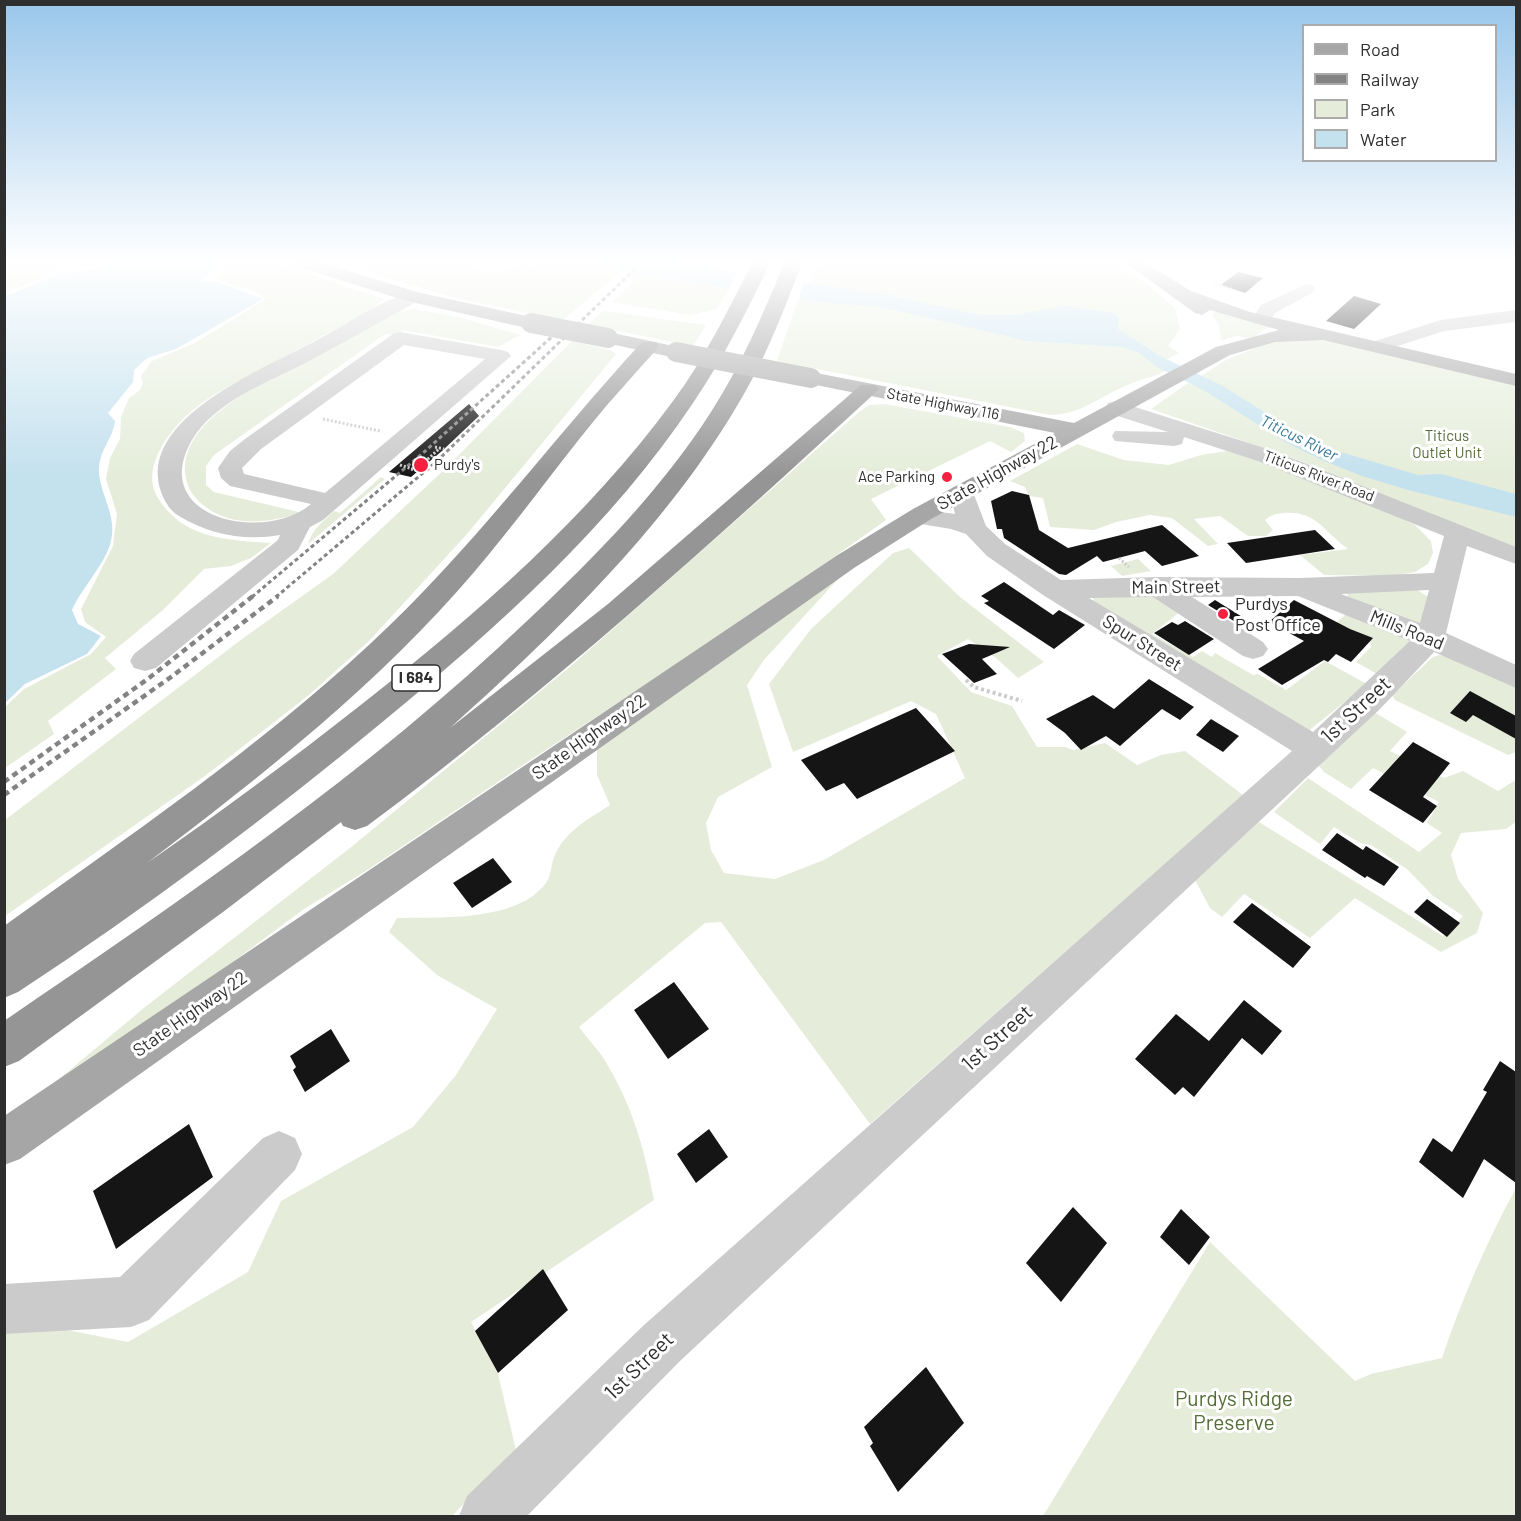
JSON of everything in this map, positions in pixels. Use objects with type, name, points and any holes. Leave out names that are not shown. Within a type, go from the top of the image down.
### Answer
[{"type":"highway","name":"I 684","points":[[4,979],[172,865],[293,777],[395,696],[487,617],[552,556],[648,450],[702,377],[725,334]]},
{"type":"highway","name":"I 684","points":[[4,1046],[273,854],[439,721],[587,579],[638,522],[713,425],[745,374],[763,334]]},
{"type":"highway","points":[[4,950],[214,793],[327,700],[381,651],[465,566],[586,416],[663,349]]},
{"type":"highway","points":[[273,854],[323,839],[425,767],[747,498],[868,389]]},
{"type":"main road","name":"State Highway 116","points":[[587,334],[1076,430]]},
{"type":"main road","points":[[1195,365],[1206,356],[1211,334]]},
{"type":"main road","name":"State Highway 22","points":[[4,1143],[810,585],[918,517],[1231,347],[1269,336],[1294,334]]},
{"type":"main road","name":"State Highway 22","points":[[1317,334],[1329,335]]},
{"type":"main road","points":[[1324,334],[1516,380]]},
{"type":"street","points":[[329,501],[239,482],[230,474],[232,462],[400,338],[501,356],[329,501],[298,524],[270,530],[214,526],[194,517],[182,507],[169,485],[174,451],[191,427],[221,402],[345,334]]},
{"type":"street","points":[[1378,346],[1416,334]]},
{"type":"street","name":"Titicus River Road","points":[[1116,408],[1266,456],[1516,556]]},
{"type":"street","points":[[1123,436],[1187,440],[1193,432]]},
{"type":"street","name":"Spur Street","points":[[962,492],[964,506],[975,529],[996,550],[1053,589],[1315,749]]},
{"type":"street","name":"Spur Street","points":[[918,517],[947,520],[975,529]]},
{"type":"street","points":[[145,661],[289,544],[298,524]]},
{"type":"street","points":[[1430,638],[1458,531]]},
{"type":"street","name":"Main Street","points":[[1053,589],[1155,586],[1296,587],[1444,581]]},
{"type":"street","points":[[1155,586],[1253,649]]},
{"type":"street","name":"Mills Road","points":[[1296,587],[1430,638],[1516,677]]},
{"type":"street","name":"1st Street","points":[[487,1516],[655,1350],[1369,701],[1430,638]]},
{"type":"street","points":[[4,1309],[131,1302],[279,1154]]},
{"type":"path","points":[[296,413],[406,436]]},
{"type":"path","points":[[411,475],[442,449],[435,447]]},
{"type":"path","points":[[400,465],[416,470]]},
{"type":"path","points":[[966,680],[974,687],[1022,700]]},
{"type":"green space","points":[[210,334],[326,334],[201,403],[170,435],[154,466],[153,488],[168,512],[180,522],[207,535],[271,543],[251,558],[231,566],[204,569],[163,610],[105,658],[116,669],[48,721],[54,734],[5,768],[5,707],[24,689],[91,654],[106,637],[85,622],[81,609],[113,546],[117,514],[106,479],[110,458],[120,439],[121,417],[129,398],[140,390],[143,383],[141,376],[152,361],[195,343]]},
{"type":"green space","points":[[355,334],[396,334],[385,334],[214,455],[206,466],[206,485],[214,492],[303,513],[264,521],[239,520],[226,518],[203,505],[191,492],[185,465],[190,446],[201,429],[216,414],[253,389]]},
{"type":"green space","points":[[425,334],[520,335],[498,347]]},
{"type":"green space","points":[[633,334],[700,334],[693,346]]},
{"type":"green space","points":[[786,334],[1176,334],[1168,346],[1179,353],[1155,365],[1165,371],[1159,374],[1128,384],[1077,410],[1050,415],[777,361]]},
{"type":"green space","points":[[1220,334],[1258,334],[1254,339],[1238,336],[1221,340]]},
{"type":"green space","name":"Titicus Outlet Unit","points":[[1316,338],[1516,384],[1516,553],[1293,458],[1151,409],[1188,383],[1195,386],[1207,378],[1201,376],[1226,360],[1275,340]]},
{"type":"green space","points":[[572,341],[610,350],[616,354],[467,534],[369,641],[309,695],[205,776],[5,916],[5,820],[242,639],[333,574],[446,468]]},
{"type":"green space","points":[[885,404],[1010,427],[1024,433],[1025,441],[1011,452],[990,441],[871,499],[886,520],[759,610],[369,869],[304,909],[171,1008],[58,1080],[145,1007],[350,848],[572,665],[859,412],[869,405]]},
{"type":"green space","points":[[1077,444],[1124,460],[1169,465],[1201,455],[1233,450],[1346,493],[1415,525],[1431,541],[1433,553],[1428,564],[1415,572],[1393,576],[1324,575],[1300,555],[1348,549],[1311,518],[1294,513],[1275,514],[1265,520],[1273,530],[1266,536],[1248,536],[1220,516],[1194,519],[1218,544],[1208,546],[1172,518],[1150,515],[1116,522],[1094,530],[1050,527],[1043,498],[1029,496],[1025,487],[1010,481]]},
{"type":"green space","points":[[381,477],[385,479],[308,544],[315,530],[326,518],[334,511],[340,513]]},
{"type":"green space","points":[[909,548],[960,597],[1044,662],[1018,678],[996,658],[968,639],[937,656],[971,692],[1012,706],[1037,747],[1065,747],[1073,750],[1105,743],[1137,765],[1161,755],[1185,751],[1243,795],[870,1124],[721,922],[705,923],[579,1027],[602,1056],[629,1108],[646,1162],[654,1200],[471,1322],[498,1374],[516,1450],[452,1516],[5,1516],[4,1331],[62,1329],[128,1342],[248,1272],[281,1201],[413,1127],[456,1075],[497,1009],[437,975],[389,932],[397,918],[477,915],[517,905],[533,896],[548,880],[554,857],[564,840],[577,827],[610,805],[597,775],[597,749],[849,567],[764,660],[747,685],[772,767],[718,797],[706,823],[711,850],[724,873],[775,879],[824,860],[965,778],[936,714],[911,701],[793,752],[769,684],[811,629],[893,553]]},
{"type":"green space","points":[[1138,559],[1151,571],[1122,576],[1111,566]]},
{"type":"green space","points":[[1416,589],[1428,597],[1420,625],[1348,598],[1347,592]]},
{"type":"green space","points":[[1098,594],[1151,594],[1181,611],[1152,634],[1193,657],[1202,651],[1212,657],[1215,653],[1253,675],[1258,674],[1286,690],[1325,661],[1367,684],[1306,733],[1096,606],[1093,598]]},
{"type":"green space","points":[[1346,614],[1408,639],[1412,643],[1377,674],[1356,662],[1372,646],[1365,635],[1321,637]]},
{"type":"green space","points":[[1439,655],[1453,658],[1516,684],[1516,752],[1508,755],[1395,700],[1392,695],[1433,657]]},
{"type":"green space","points":[[1374,712],[1407,732],[1390,751],[1444,778],[1463,771],[1498,791],[1514,781],[1516,783],[1516,822],[1506,829],[1461,833],[1451,855],[1458,879],[1483,913],[1477,933],[1441,952],[1355,898],[1310,938],[1244,894],[1222,917],[1210,908],[1195,880],[1259,822],[1443,936],[1463,916],[1433,896],[1408,870],[1371,845],[1360,843],[1334,827],[1320,844],[1274,812],[1308,778],[1419,852],[1442,833],[1427,823],[1439,802],[1373,768],[1351,789],[1324,772],[1318,765]]},
{"type":"green space","name":"Purdys Ridge Preserve","points":[[1515,1190],[1516,1516],[1043,1516],[1210,1242],[1355,1381],[1371,1374],[1442,1358],[1475,1272]]},
{"type":"water","points":[[5,334],[202,334],[176,349],[147,358],[134,370],[133,382],[108,413],[115,421],[101,458],[99,473],[112,523],[111,541],[104,559],[72,610],[78,624],[101,636],[87,654],[25,684],[5,703]]},
{"type":"water","name":"Titicus River","points":[[997,334],[1126,334],[1160,356],[1223,386],[1294,431],[1337,451],[1418,475],[1441,474],[1516,494],[1516,517],[1408,490],[1362,476],[1322,460],[1287,443],[1205,391],[1157,367],[1139,353],[1123,347],[1027,341]]},
{"type":"building","points":[[469,404],[479,416],[442,451],[411,477],[389,472]]},
{"type":"building","points":[[1012,491],[1029,495],[1039,530],[1068,548],[1162,525],[1199,556],[1162,566],[1145,551],[1103,562],[1097,556],[1066,575],[1059,574],[1004,538],[1002,529],[997,529],[991,501]]},
{"type":"building","points":[[1315,530],[1335,549],[1246,563],[1227,543]]},
{"type":"building","points":[[1004,582],[1053,615],[1059,610],[1085,625],[1054,649],[984,603],[989,601],[981,596]]},
{"type":"building","points":[[1215,600],[1244,618],[1237,623],[1208,605]]},
{"type":"building","points":[[1294,600],[1350,629],[1373,638],[1351,662],[1336,654],[1328,662],[1324,660],[1282,685],[1258,669],[1304,641],[1269,622]]},
{"type":"building","points":[[1185,621],[1214,639],[1189,655],[1154,633],[1172,622],[1178,625]]},
{"type":"building","points":[[969,644],[1010,647],[982,659],[997,674],[974,683],[942,654]]},
{"type":"building","points":[[1149,679],[1194,707],[1180,720],[1162,709],[1120,746],[1106,736],[1081,750],[1065,733],[1046,719],[1093,695],[1114,709]]},
{"type":"building","points":[[1470,691],[1516,716],[1516,739],[1473,715],[1466,722],[1450,713]]},
{"type":"building","points":[[916,708],[955,751],[857,799],[844,783],[826,791],[801,760]]},
{"type":"building","points":[[1211,719],[1239,736],[1223,752],[1196,735]]},
{"type":"building","points":[[1413,742],[1450,763],[1423,797],[1437,806],[1423,823],[1369,790]]},
{"type":"building","points":[[1337,833],[1363,850],[1366,846],[1399,867],[1384,886],[1367,876],[1365,878],[1322,850]]},
{"type":"building","points":[[493,858],[512,882],[472,908],[453,883]]},
{"type":"building","points":[[1427,899],[1460,923],[1447,937],[1414,912]]},
{"type":"building","points":[[1252,903],[1311,947],[1293,968],[1233,922]]},
{"type":"building","points":[[674,982],[709,1029],[668,1059],[634,1010]]},
{"type":"building","points":[[1244,1000],[1282,1031],[1262,1055],[1242,1038],[1194,1097],[1183,1087],[1175,1095],[1135,1059],[1176,1014],[1209,1041]]},
{"type":"building","points":[[331,1029],[350,1061],[305,1092],[293,1070],[296,1067],[290,1056]]},
{"type":"building","points":[[1500,1061],[1516,1072],[1516,1183],[1484,1159],[1463,1198],[1419,1162],[1433,1138],[1452,1152],[1487,1092],[1483,1090]]},
{"type":"building","points":[[189,1124],[213,1177],[116,1249],[93,1191]]},
{"type":"building","points":[[709,1129],[728,1157],[696,1183],[677,1154]]},
{"type":"building","points":[[1073,1207],[1107,1243],[1061,1302],[1026,1263]]},
{"type":"building","points":[[1181,1209],[1210,1237],[1189,1265],[1160,1237]]},
{"type":"building","points":[[543,1269],[568,1310],[498,1373],[475,1331]]},
{"type":"building","points":[[926,1367],[964,1423],[898,1492],[870,1446],[873,1443],[864,1427]]},
{"type":"railway","points":[[252,597],[423,453],[555,334]]},
{"type":"railway","points":[[276,597],[436,462],[568,334]]},
{"type":"railway","points":[[4,782],[149,678],[253,596]]},
{"type":"railway","points":[[4,795],[171,677],[278,596]]},
{"type":"place","name":"Purdy's","points":[[421,465]]},
{"type":"place","name":"Ace Parking","points":[[947,477]]},
{"type":"place","name":"Purdys Post Office","points":[[1223,614]]}]
